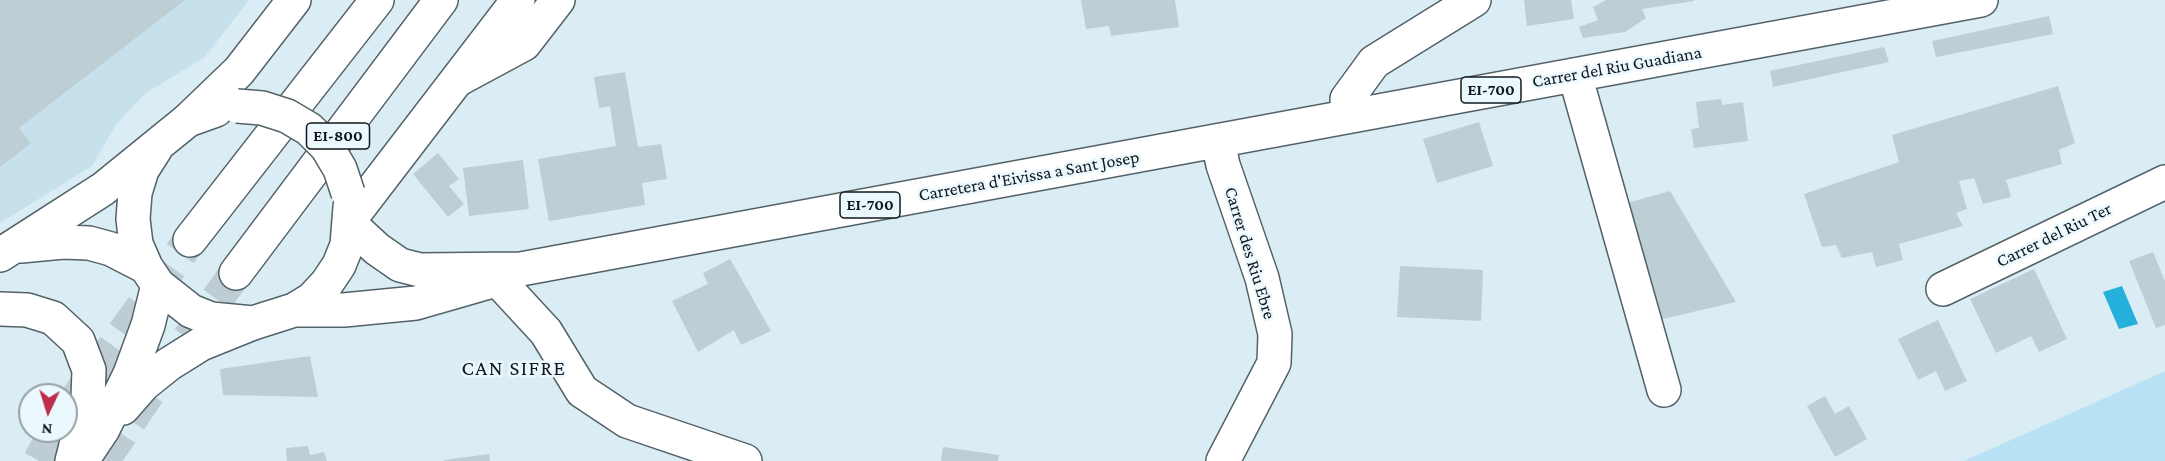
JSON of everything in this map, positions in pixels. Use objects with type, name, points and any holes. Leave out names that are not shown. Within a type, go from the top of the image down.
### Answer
[{"type":"main road","name":"EI-800","points":[[188,120],[212,111],[237,106],[262,108],[287,116],[309,129],[327,147],[340,168],[350,211],[347,245],[339,265],[319,291],[294,310],[253,323],[211,319],[191,311],[152,276],[136,243],[133,219],[135,193],[142,170],[156,148],[239,70],[294,0]]},
{"type":"main road","name":"EI-800","points":[[190,240],[377,0]]},
{"type":"main road","name":"EI-800","points":[[236,273],[441,0]]},
{"type":"main road","name":"EI-800","points":[[350,211],[459,80],[518,0]]},
{"type":"main road","points":[[459,80],[524,44],[558,0]]},
{"type":"main road","points":[[1349,116],[1347,99],[1374,62],[1474,0]]},
{"type":"main road","name":"Carrer del Riu Guadiana","points":[[1218,141],[1981,0]]},
{"type":"main road","points":[[1575,75],[1664,390]]},
{"type":"main road","name":"Carretera d'Eivissa a Sant Josep","points":[[294,310],[344,310],[416,303],[510,274],[1218,141]]},
{"type":"main road","name":"Carrer des Riu Ebre","points":[[1218,141],[1223,165],[1262,278],[1275,334],[1274,363],[1222,461]]},
{"type":"main road","points":[[7,251],[103,189],[156,148]]},
{"type":"main road","name":"Carrer del Riu Ter","points":[[1943,289],[2165,182]]},
{"type":"main road","name":"Carretera d'Eivissa a Sant Josep","points":[[350,211],[377,249],[400,265],[420,270],[510,274]]},
{"type":"main road","points":[[7,251],[63,242],[89,243],[111,249],[152,276],[148,326],[130,374],[103,429],[82,461]]},
{"type":"main road","points":[[510,274],[582,391],[627,421],[745,461]]},
{"type":"main road","points":[[0,309],[27,310],[53,318],[78,340],[89,370],[88,398],[72,461]]},
{"type":"main road","points":[[103,429],[144,384],[169,364],[201,344],[253,323]]},
{"type":"shaded area","points":[[0,0],[249,0],[205,57],[146,93],[117,123],[92,166],[0,223]]},
{"type":"shaded area","points":[[2165,371],[2165,461],[1964,461]]},
{"type":"water","points":[[2122,286],[2138,324],[2119,329],[2103,292]]},
{"type":"building","points":[[0,0],[185,0],[19,128],[31,143],[0,167]]},
{"type":"building","points":[[1081,0],[1175,0],[1179,27],[1111,36],[1109,26],[1086,29]]},
{"type":"building","points":[[1524,0],[1571,0],[1574,19],[1527,26]]},
{"type":"building","points":[[1606,0],[1694,1],[1642,9],[1646,18],[1625,32],[1583,38],[1579,27],[1598,20],[1593,7]]},
{"type":"building","points":[[2049,16],[2053,34],[1936,57],[1932,41]]},
{"type":"building","points":[[1884,47],[1889,62],[1773,87],[1770,71]]},
{"type":"building","points":[[625,72],[638,147],[661,144],[667,179],[642,183],[645,205],[549,221],[538,159],[616,146],[610,106],[599,108],[594,77]]},
{"type":"building","points":[[2058,86],[2075,143],[2059,150],[2062,164],[2006,180],[2011,197],[1983,204],[1974,178],[1959,181],[1967,209],[1956,213],[1963,226],[1899,244],[1903,260],[1876,267],[1872,252],[1842,258],[1836,245],[1822,247],[1804,194],[1899,162],[1892,135]]},
{"type":"building","points":[[1721,99],[1722,105],[1743,102],[1748,141],[1694,148],[1691,129],[1699,128],[1696,102]]},
{"type":"building","points":[[1479,122],[1493,166],[1437,183],[1423,139]]},
{"type":"building","points":[[438,153],[459,179],[449,186],[464,204],[448,217],[413,174]]},
{"type":"building","points":[[523,160],[529,209],[469,216],[463,168]]},
{"type":"building","points":[[1670,191],[1736,302],[1658,320],[1627,203]]},
{"type":"building","points":[[2153,252],[2165,281],[2165,325],[2156,328],[2129,261]]},
{"type":"building","points":[[730,259],[771,331],[741,345],[734,330],[698,352],[672,301],[708,284],[703,273]]},
{"type":"building","points":[[1400,266],[1483,270],[1481,321],[1397,317]]},
{"type":"building","points":[[2034,269],[2067,339],[2039,352],[2031,336],[1996,353],[1970,299]]},
{"type":"building","points":[[1938,320],[1967,381],[1945,391],[1936,371],[1918,380],[1898,339]]},
{"type":"building","points":[[310,356],[318,397],[223,395],[220,369]]},
{"type":"building","points":[[1825,396],[1835,414],[1849,406],[1867,439],[1835,457],[1807,406]]},
{"type":"building","points":[[308,446],[310,455],[324,452],[327,461],[287,461],[286,448]]},
{"type":"building","points":[[943,447],[999,455],[998,461],[941,461]]},
{"type":"building","points":[[489,454],[490,461],[444,461],[444,460]]},
{"type":"tunnel","points":[[78,396],[190,240]]},
{"type":"tunnel","points":[[188,339],[236,273]]},
{"type":"tunnel","points":[[103,461],[152,388]]},
{"type":"tunnel","points":[[39,461],[49,443]]},
{"type":"district","name":"CAN SIFRE","points":[[514,369]]}]
